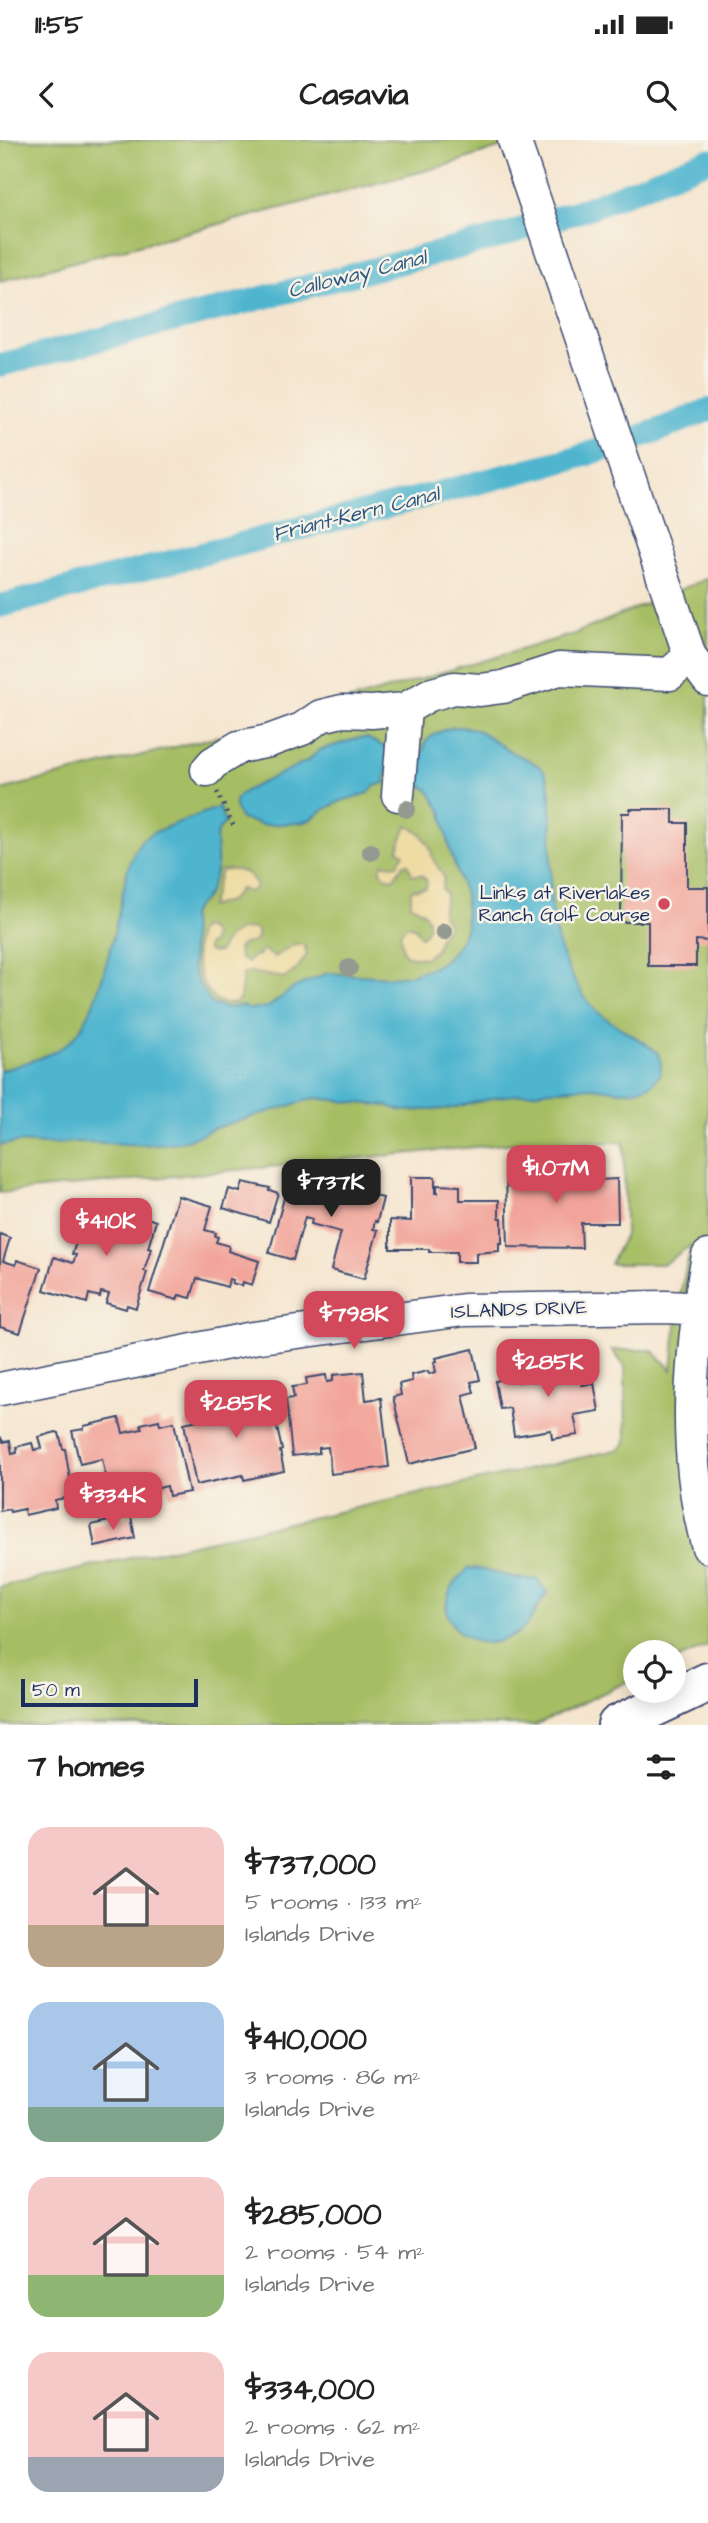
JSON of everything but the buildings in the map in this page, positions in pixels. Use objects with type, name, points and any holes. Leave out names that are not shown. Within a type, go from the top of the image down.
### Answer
[{"type":"main road","points":[[617,1725],[708,1682]]},
{"type":"street","points":[[206,770],[239,747],[270,741],[302,729],[321,716],[342,710],[372,712],[405,709],[429,695],[454,688],[480,690],[503,687],[559,669],[670,674],[699,668],[514,140]]},
{"type":"street","points":[[398,795],[405,709]]},
{"type":"street","points":[[708,1256],[691,1425],[695,1477],[708,1547]]},
{"type":"street","name":"ISLANDS DRIVE","points":[[0,1388],[253,1338],[464,1310],[703,1309]]},
{"type":"path","points":[[206,770],[235,829]]},
{"type":"green space","points":[[0,140],[523,140],[447,165],[0,281]]},
{"type":"green space","points":[[708,578],[708,1646],[686,1656],[686,1640],[623,1640],[623,1684],[535,1725],[0,1725],[0,1587],[620,1449],[626,1442],[625,1367],[612,1350],[652,1350],[672,1370],[678,1305],[691,1245],[664,1264],[610,1264],[625,1235],[624,1142],[505,1144],[0,1193],[0,790],[273,723],[574,634]]},
{"type":"sand","points":[[407,825],[421,834],[444,877],[442,889],[446,894],[442,914],[449,925],[440,936],[436,950],[425,958],[407,956],[403,951],[400,934],[407,925],[416,928],[421,937],[428,928],[425,914],[411,905],[411,890],[426,888],[427,881],[422,875],[412,875],[408,864],[403,865],[393,879],[386,877],[380,870],[383,864],[397,865],[404,854],[398,850]]},
{"type":"sand","points":[[221,871],[245,873],[252,878],[256,887],[250,892],[240,889],[231,900],[210,907]]},
{"type":"sand","points":[[200,928],[208,928],[213,934],[212,942],[207,946],[207,950],[212,953],[219,952],[225,941],[237,931],[255,929],[257,939],[238,949],[240,959],[247,962],[259,955],[260,951],[264,950],[274,957],[295,944],[304,945],[307,954],[297,969],[285,978],[249,972],[243,974],[240,999],[235,1003],[223,1004],[207,990],[198,971],[196,949]]},
{"type":"water","points":[[454,727],[471,728],[483,733],[543,770],[548,781],[552,815],[552,909],[563,956],[579,988],[596,1010],[658,1053],[660,1075],[651,1085],[637,1090],[621,1091],[592,1087],[560,1089],[499,1097],[447,1109],[403,1111],[387,1106],[315,1098],[212,1129],[182,1141],[165,1144],[80,1142],[0,1145],[0,1070],[51,1053],[69,1042],[79,1031],[96,997],[133,855],[141,841],[165,828],[219,807],[225,823],[216,837],[217,866],[212,883],[207,895],[191,916],[193,969],[197,981],[212,1004],[224,1008],[268,1007],[295,987],[327,973],[391,977],[409,975],[434,967],[447,958],[460,942],[466,927],[465,896],[450,850],[442,812],[428,790],[410,778],[412,761],[422,754],[427,741]]},
{"type":"water","points":[[367,738],[389,749],[385,783],[374,786],[369,793],[341,801],[300,823],[262,825],[241,819],[235,800],[245,791],[307,761],[320,750]]},
{"type":"water","points":[[468,1568],[520,1579],[537,1579],[547,1593],[529,1622],[520,1631],[494,1642],[479,1642],[461,1634],[454,1627],[447,1610],[451,1589]]},
{"type":"waterway","name":"Calloway Canal","points":[[0,365],[492,239],[591,207],[708,160]]},
{"type":"waterway","name":"Friant-Kern Canal","points":[[0,606],[582,456],[708,410]]},
{"type":"place","name":"Links at Riverlakes Ranch Golf Course","points":[[664,904]]}]
